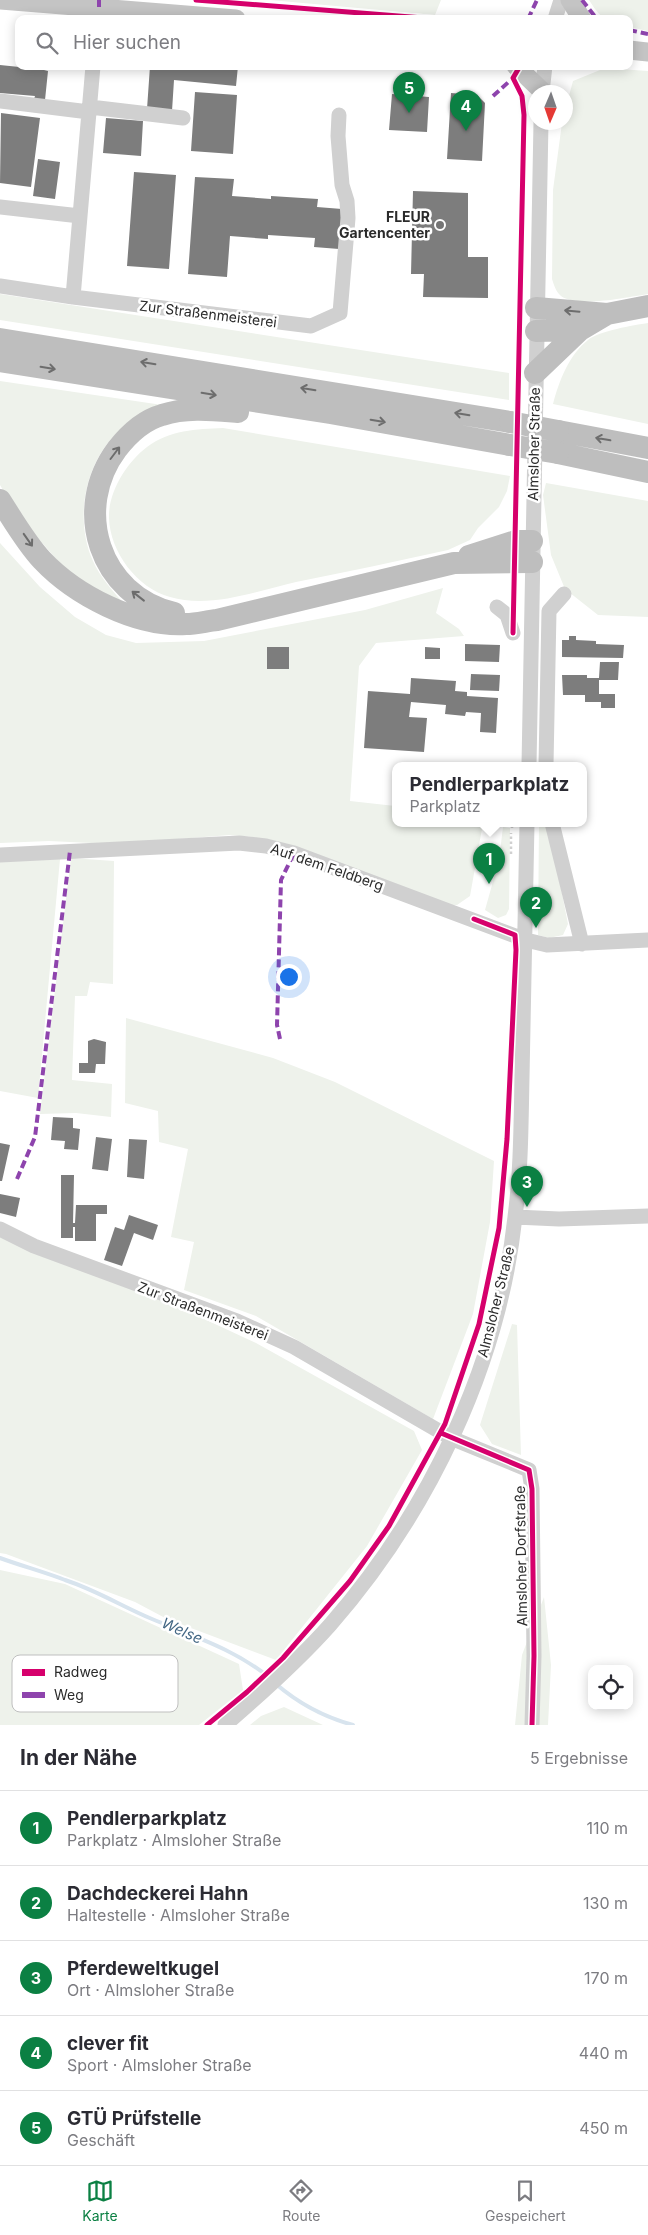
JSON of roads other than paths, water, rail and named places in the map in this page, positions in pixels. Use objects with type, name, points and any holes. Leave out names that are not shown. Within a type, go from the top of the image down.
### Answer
[{"type":"highway","points":[[536,308],[607,314],[648,306]]},
{"type":"highway","points":[[535,373],[580,330],[607,314]]},
{"type":"highway","points":[[536,331],[580,330]]},
{"type":"highway","points":[[0,340],[510,422],[648,448]]},
{"type":"highway","points":[[0,361],[330,413],[558,453],[648,472]]},
{"type":"highway","points":[[217,620],[172,613],[157,608],[122,584],[107,564],[99,544],[94,518],[98,487],[109,461],[125,439],[143,424],[162,415],[201,409],[242,412],[302,421],[330,413]]},
{"type":"highway","points":[[0,500],[41,559],[65,582],[88,597],[113,608],[162,622],[186,624],[217,620],[454,563],[532,552]]},
{"type":"main road","points":[[0,0],[98,13],[144,15]]},
{"type":"main road","points":[[570,0],[579,15]]},
{"type":"main road","points":[[633,50],[648,52]]},
{"type":"main road","points":[[520,70],[535,85]]},
{"type":"street","points":[[556,15],[561,0]]},
{"type":"street","points":[[73,297],[93,70]]},
{"type":"street","points":[[543,85],[545,70]]},
{"type":"street","points":[[0,101],[183,118]]},
{"type":"street","name":"Zur Straßenmeisterei","points":[[0,286],[73,297],[311,326],[340,312],[348,218],[347,201],[342,185],[338,136],[340,115]]},
{"type":"street","name":"Almsloher Straße","points":[[529,762],[541,130]]},
{"type":"street","points":[[0,207],[80,216]]},
{"type":"street","points":[[546,762],[549,612],[564,594]]},
{"type":"street","points":[[497,608],[507,616],[513,633]]},
{"type":"street","name":"Almsloher Straße","points":[[225,1725],[259,1696],[330,1625],[384,1556],[429,1482],[451,1438],[472,1389],[490,1336],[506,1277],[515,1218],[520,1148],[527,827]]},
{"type":"street","points":[[553,827],[582,944]]},
{"type":"street","name":"Auf dem Feldberg","points":[[0,855],[239,843],[266,846],[294,853],[526,940],[547,945],[648,940]]},
{"type":"street","points":[[515,1218],[559,1219],[648,1216]]},
{"type":"street","name":"Zur Straßenmeisterei","points":[[0,1229],[34,1246],[237,1321],[294,1347],[451,1438]]},
{"type":"street","name":"Almsloher Dorfstraße","points":[[451,1438],[529,1470],[532,1489],[534,1656],[532,1725]]},
{"type":"waterway","name":"Welse","points":[[0,1558],[76,1584],[141,1614],[214,1644],[244,1660],[271,1679]]},
{"type":"waterway","name":"Welse","points":[[276,1684],[312,1709],[353,1725]]},
{"type":"place","name":"GTÜ Prüfstelle","points":[[409,113]]},
{"type":"place","name":"clever fit","points":[[466,131]]},
{"type":"place","name":"FLEUR Gartencenter","points":[[440,225]]},
{"type":"place","name":"Pendlerparkplatz","points":[[489,884]]},
{"type":"place","name":"Dachdeckerei Hahn","points":[[536,928]]},
{"type":"place","name":"Pferdeweltkugel","points":[[527,1207]]}]
